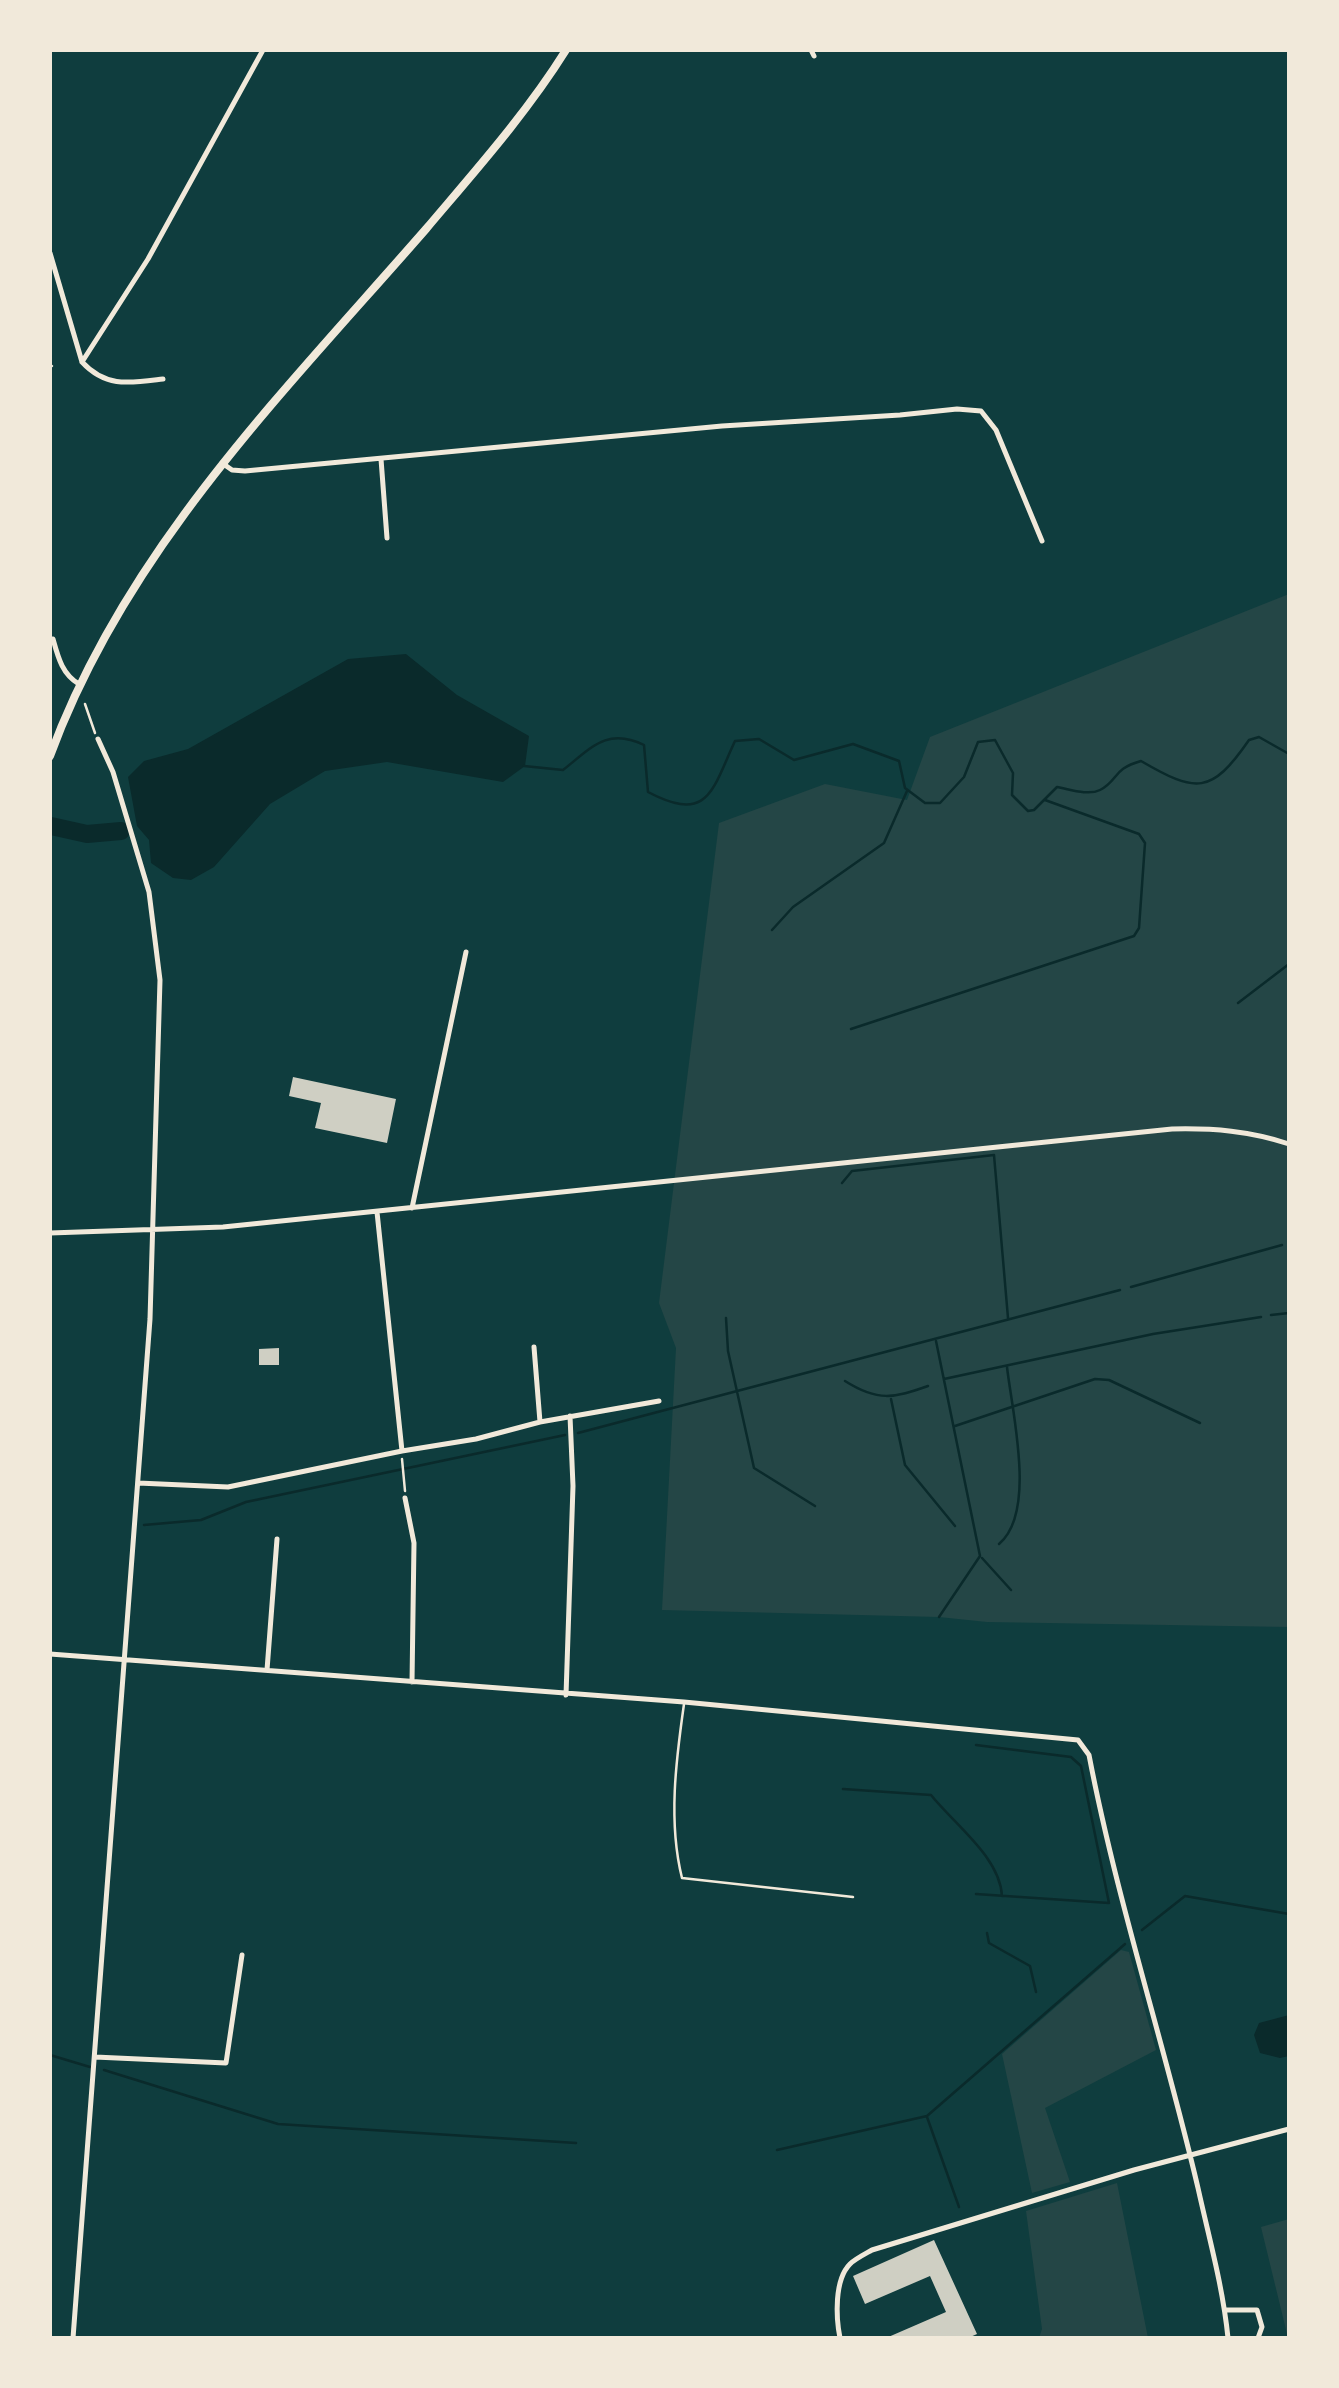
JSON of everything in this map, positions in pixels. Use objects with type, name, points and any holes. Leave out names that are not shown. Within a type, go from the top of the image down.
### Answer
[{"type":"highway","points":[[50,756],[79,684],[110,626],[169,534],[261,414],[499,143],[539,93],[566,50]]},
{"type":"street","points":[[82,362],[148,259],[264,50]]},
{"type":"street","points":[[50,253],[82,362],[93,373],[118,384],[163,379]]},
{"type":"street","points":[[222,463],[232,470],[245,471],[957,408],[982,412],[996,430],[1042,541]]},
{"type":"street","points":[[381,459],[388,538]]},
{"type":"street","points":[[53,639],[60,662],[79,684]]},
{"type":"street","points":[[73,2338],[127,1659],[154,1232],[160,980],[149,892],[113,772],[98,738]]},
{"type":"street","points":[[412,1208],[466,952]]},
{"type":"street","points":[[50,1233],[154,1232],[377,1212],[1172,1129],[1251,1133],[1289,1144]]},
{"type":"street","points":[[377,1212],[402,1451]]},
{"type":"street","points":[[534,1347],[540,1422]]},
{"type":"street","points":[[138,1483],[228,1487],[659,1401]]},
{"type":"street","points":[[566,1695],[573,1486],[570,1416]]},
{"type":"street","points":[[405,1498],[414,1543],[412,1682]]},
{"type":"street","points":[[268,1670],[277,1539]]},
{"type":"street","points":[[50,1654],[684,1702],[1078,1740],[1089,1755],[1125,1917],[1191,2158],[1226,2310],[1228,2338]]},
{"type":"street","points":[[95,2058],[226,2063],[242,1955]]},
{"type":"street","points":[[840,2338],[836,2315],[843,2275],[849,2264],[872,2250],[1117,2175],[1289,2129]]},
{"type":"street","points":[[1226,2310],[1258,2310],[1262,2327],[1258,2338]]},
{"type":"lane","points":[[684,1702],[674,1848],[682,1878],[853,1896]]},
{"type":"path","points":[[85,704],[98,738]]},
{"type":"path","points":[[403,1465],[405,1498]]},
{"type":"shaded area","points":[[1289,594],[1289,1627],[987,1622],[939,1617],[662,1610],[676,1348],[659,1303],[719,823],[825,784],[907,800],[930,737]]},
{"type":"shaded area","points":[[406,654],[457,695],[529,736],[525,766],[503,782],[387,762],[325,771],[270,804],[214,867],[191,880],[173,878],[151,863],[149,840],[137,826],[128,777],[144,761],[188,749],[348,659]]},
{"type":"shaded area","points":[[1121,1950],[1129,1952],[1156,2050],[1045,2108],[1070,2182],[1032,2193],[1002,2054]]},
{"type":"shaded area","points":[[1289,2015],[1289,2056],[1260,2053],[1254,2035],[1259,2023]]},
{"type":"shaded area","points":[[1117,2183],[1148,2338],[1039,2338],[1042,2329],[1026,2211]]},
{"type":"shaded area","points":[[1289,2219],[1289,2338],[1288,2338],[1261,2227]]},
{"type":"building","points":[[293,1077],[396,1099],[387,1143],[315,1128],[321,1103],[289,1096]]},
{"type":"building","points":[[279,1348],[279,1365],[259,1365],[259,1349]]},
{"type":"building","points":[[934,2240],[977,2334],[968,2338],[886,2338],[946,2312],[930,2276],[865,2304],[853,2276]]},
{"type":"waterway","points":[[524,766],[563,770],[600,742],[631,740],[644,745],[648,792],[684,804],[706,797],[735,741],[759,739],[794,760],[853,744],[899,761],[905,788],[925,803],[940,803],[964,777],[978,742],[995,740],[1013,773],[1012,795],[1028,811],[1034,810],[1057,787],[1095,792],[1120,771],[1141,761],[1176,779],[1201,783],[1224,771],[1249,740],[1259,737],[1289,754]]},
{"type":"waterway","points":[[772,930],[793,907],[884,843],[907,791]]},
{"type":"waterway","points":[[851,1029],[1134,936],[1139,928],[1145,843],[1139,834],[1045,800]]},
{"type":"waterway","points":[[51,826],[87,834],[121,831]]},
{"type":"waterway","points":[[1238,1003],[1289,964]]},
{"type":"waterway","points":[[842,1183],[852,1171],[994,1155],[1008,1318]]},
{"type":"waterway","points":[[1131,1287],[1282,1245]]},
{"type":"waterway","points":[[578,1433],[1120,1290]]},
{"type":"waterway","points":[[1271,1315],[1289,1313]]},
{"type":"waterway","points":[[944,1379],[1153,1334],[1261,1317]]},
{"type":"waterway","points":[[726,1318],[728,1351],[754,1468],[815,1506]]},
{"type":"waterway","points":[[936,1341],[980,1556],[939,1617]]},
{"type":"waterway","points":[[999,1544],[1010,1529],[1020,1486],[1007,1367]]},
{"type":"waterway","points":[[955,1426],[1095,1379],[1109,1380],[1200,1423]]},
{"type":"waterway","points":[[845,1381],[886,1396],[928,1386]]},
{"type":"waterway","points":[[891,1399],[905,1465],[955,1526]]},
{"type":"waterway","points":[[144,1525],[201,1520],[246,1502],[565,1435]]},
{"type":"waterway","points":[[982,1558],[1011,1590]]},
{"type":"waterway","points":[[976,1745],[1071,1757],[1081,1766],[1109,1903],[976,1894]]},
{"type":"waterway","points":[[843,1789],[931,1795],[985,1855],[1002,1896]]},
{"type":"waterway","points":[[1142,1930],[1185,1896],[1289,1914]]},
{"type":"waterway","points":[[987,1933],[989,1943],[1030,1966],[1036,1992]]},
{"type":"waterway","points":[[777,2150],[927,2116],[1125,1944]]},
{"type":"waterway","points":[[50,2055],[90,2067]]},
{"type":"waterway","points":[[104,2070],[278,2124],[576,2143]]},
{"type":"waterway","points":[[927,2117],[959,2207]]}]
